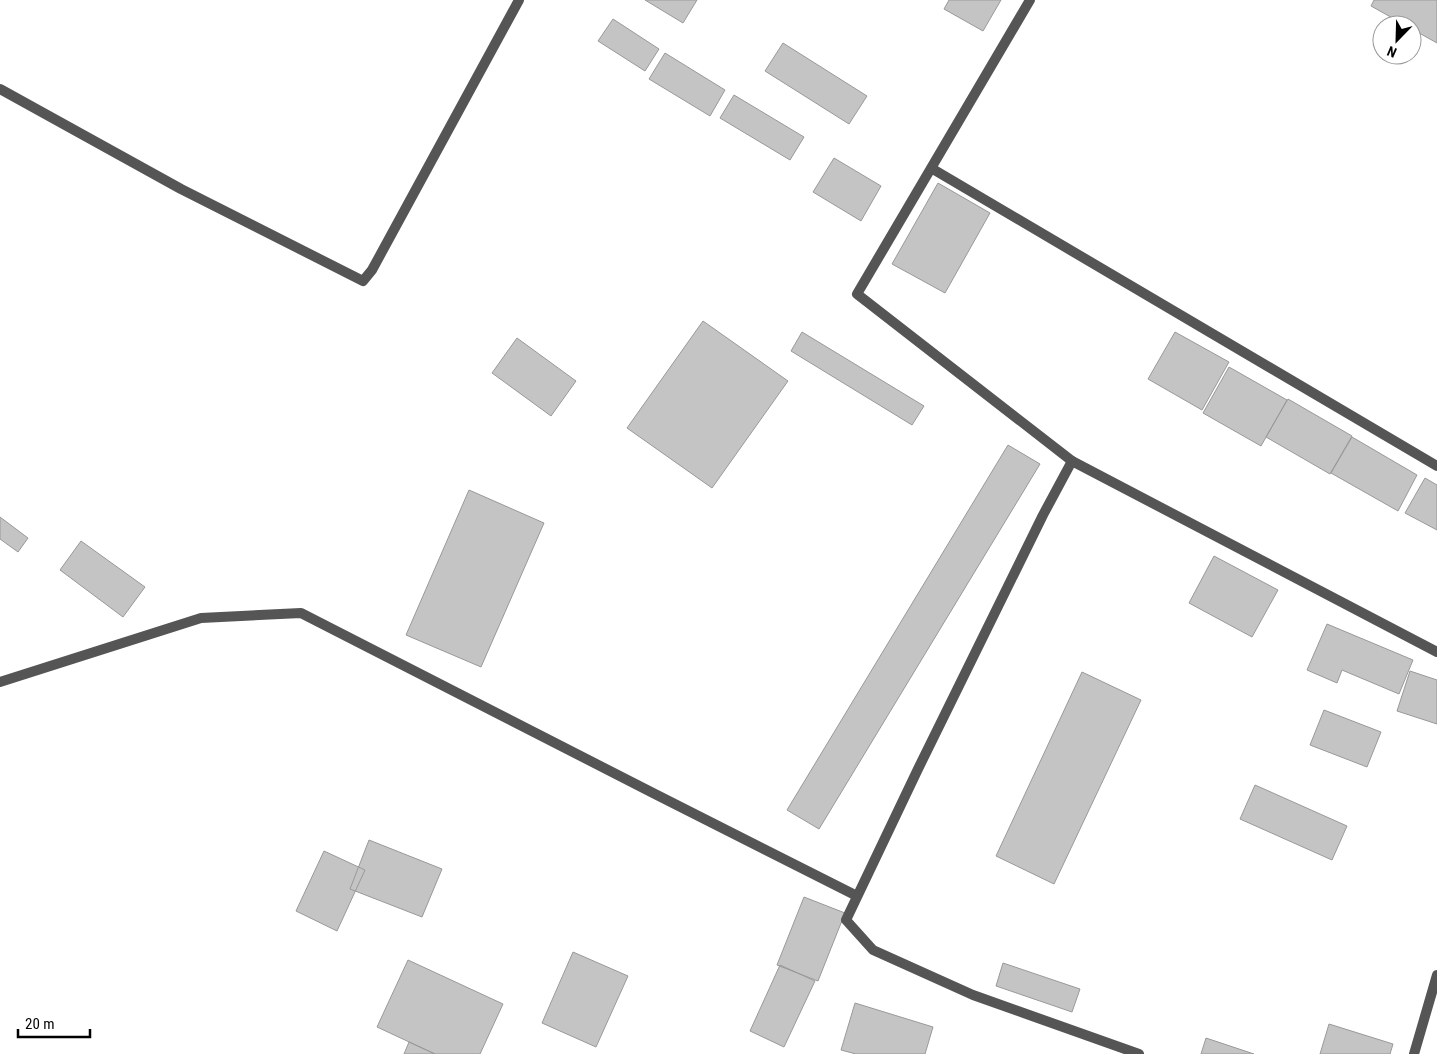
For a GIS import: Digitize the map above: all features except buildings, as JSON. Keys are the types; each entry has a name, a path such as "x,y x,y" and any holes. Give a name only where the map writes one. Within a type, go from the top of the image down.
{"street":[{"path":"0,88 181,189 363,281 372,270 519,0"},
{"path":"1030,0 857,294 1072,461 1437,652"},
{"path":"931,168 1437,466"},
{"path":"1072,461 1039,523 846,920 873,950 973,995 1139,1054"},
{"path":"0,682 201,618 301,613 858,896"},
{"path":"1414,1054 1437,975"}]}
